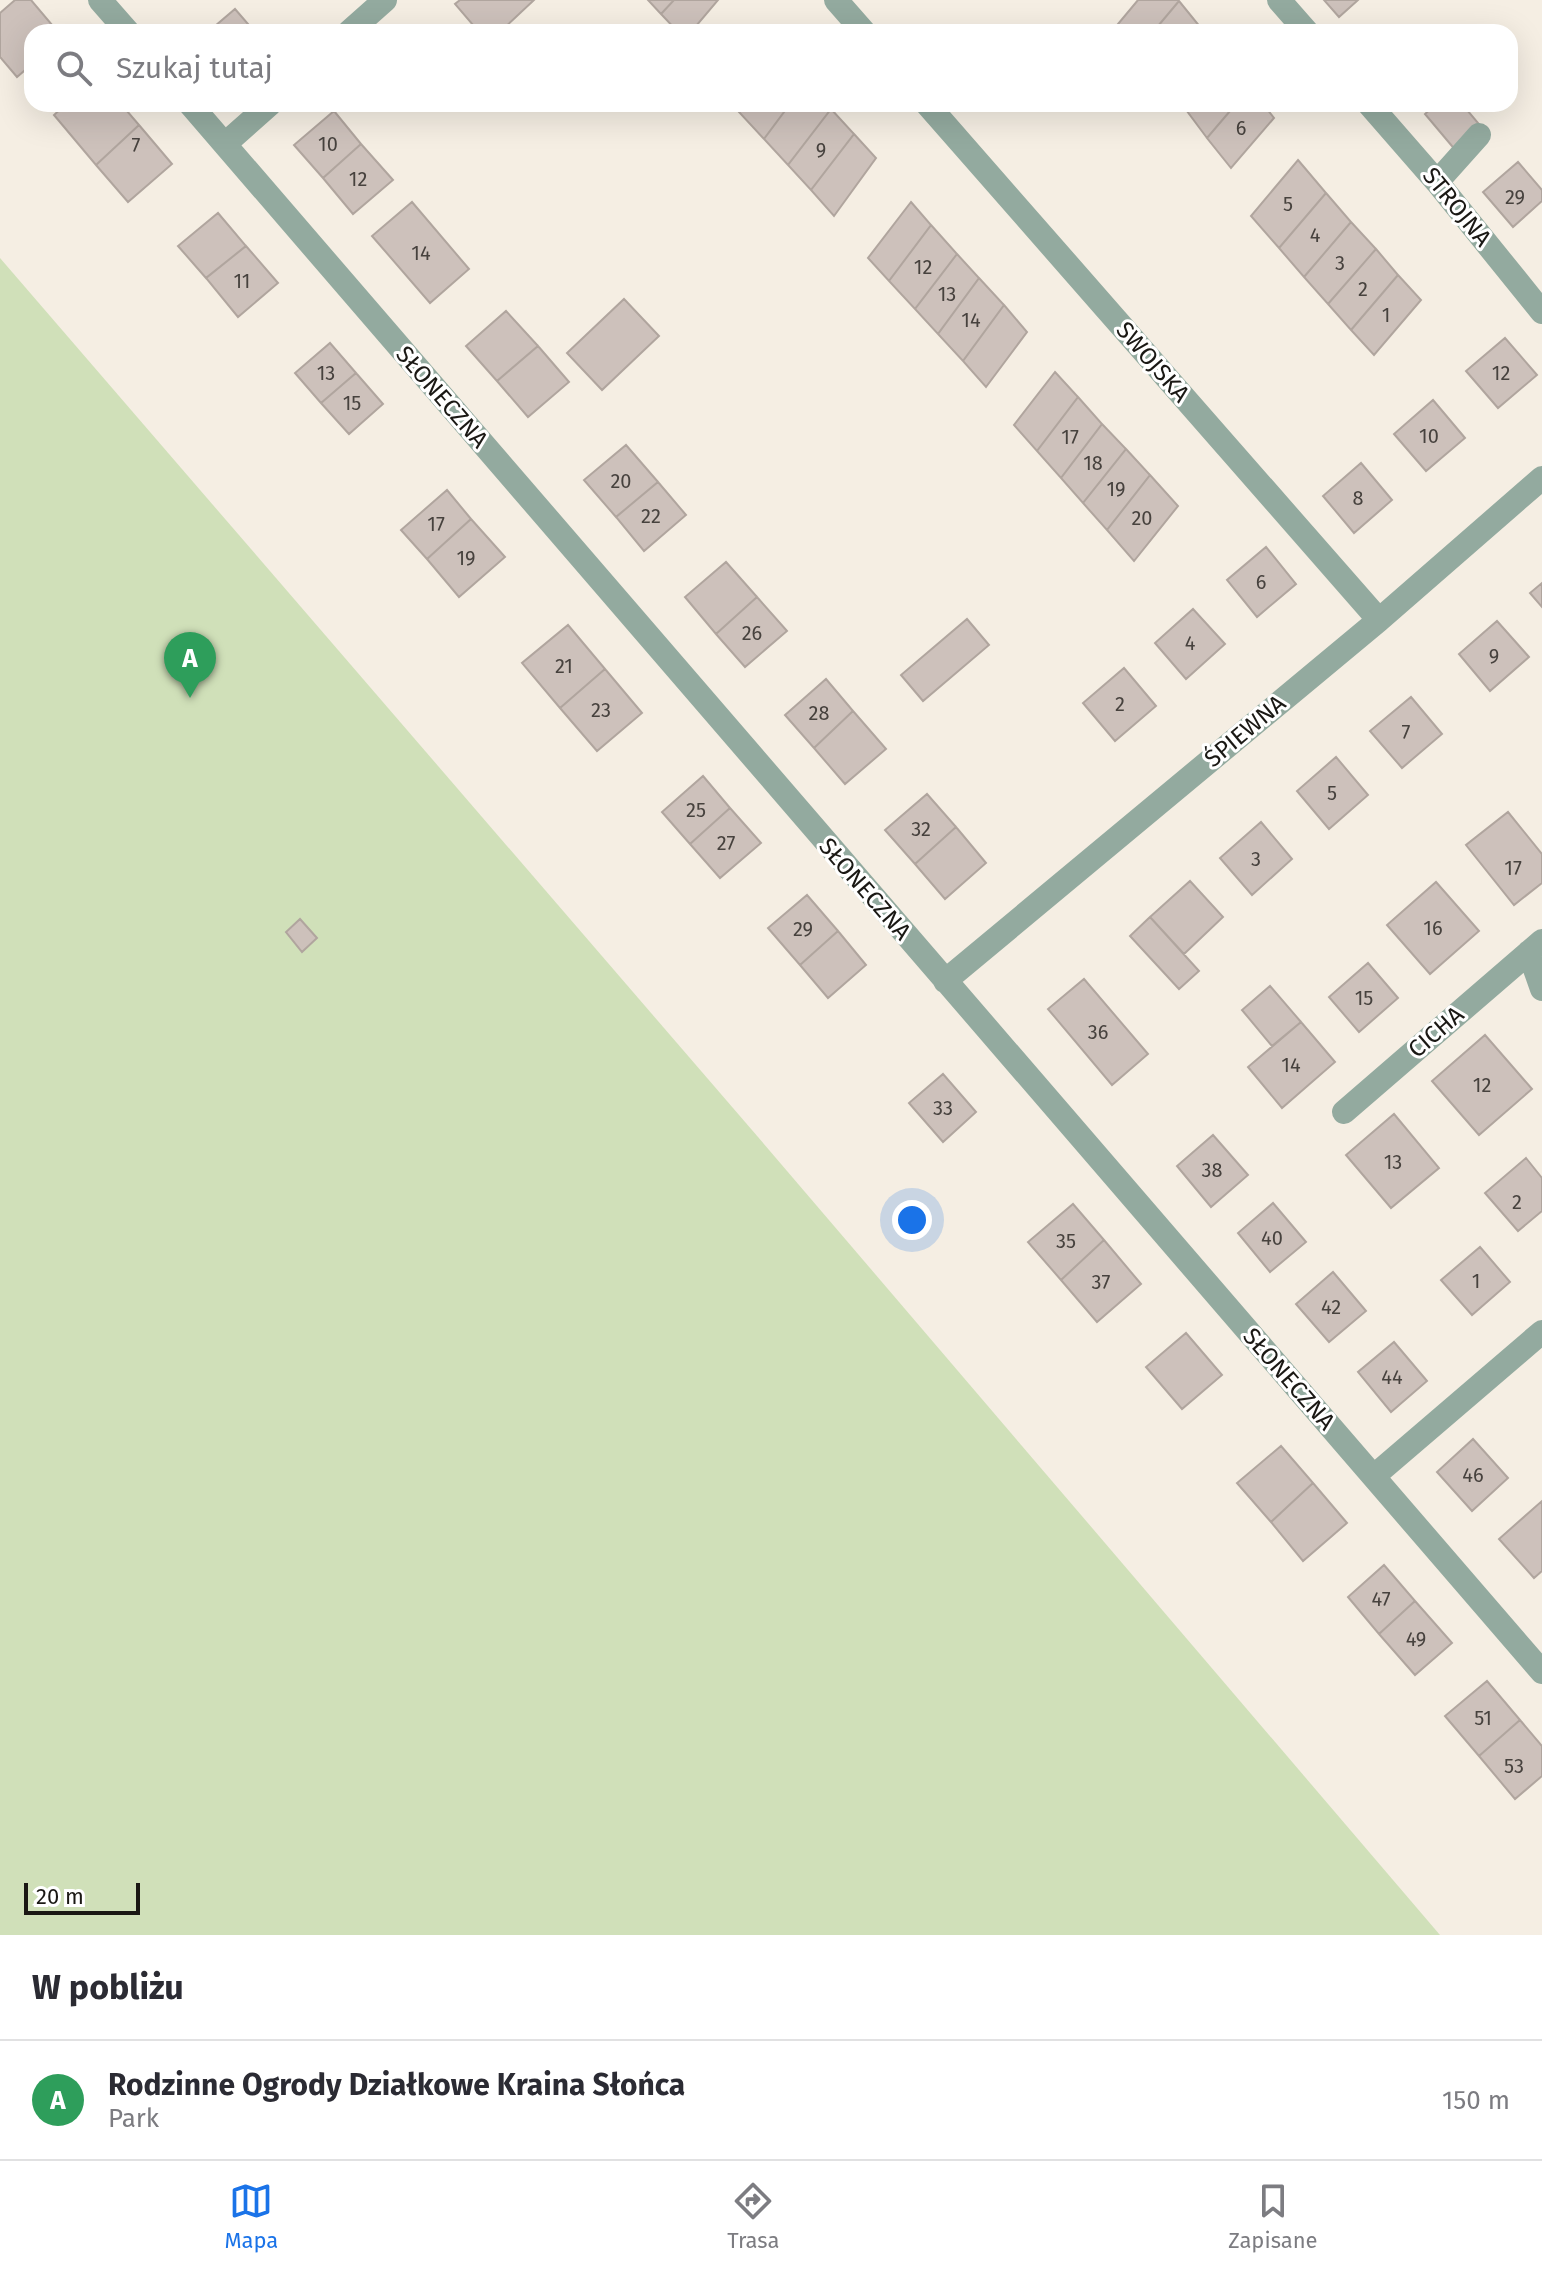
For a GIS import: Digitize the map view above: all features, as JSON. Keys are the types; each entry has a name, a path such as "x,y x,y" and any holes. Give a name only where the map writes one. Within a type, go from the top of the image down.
{"street":[{"path":"100,0 121,24"},
{"path":"358,24 385,0"},
{"path":"836,0 857,24"},
{"path":"1279,0 1300,24"},
{"name":"SŁONECZNA","path":"197,112 1542,1672"},
{"path":"225,144 261,112"},
{"name":"SWOJSKA","path":"934,112 1379,620"},
{"name":"STROJNA","path":"1376,112 1542,312"},
{"path":"1437,182 1479,135"},
{"name":"ŚPIEWNA","path":"945,981 1379,620 1542,478"},
{"name":"CICHA","path":"1536,946 1542,989"},
{"name":"CICHA","path":"1344,1112 1536,946"},
{"path":"1374,1476 1542,1332"}],"green space":[{"path":"0,258 758,1137 1440,1935 0,1935"}],"building":[{"path":"15,0 31,0 51,24 24,24 24,71 17,77 0,57 0,13"},
{"path":"460,0 534,0 508,24 472,24 455,4"},
{"path":"648,0 674,0 661,14"},
{"path":"674,0 718,0 698,24 670,24 661,14"},
{"path":"1138,0 1179,1 1160,24 1118,24"},
{"path":"1324,0 1358,0 1339,17"},
{"path":"1179,1 1198,24 1160,24"},
{"path":"235,9 248,24 217,24"},
{"path":"57,112 128,112 139,125 96,165 54,115"},
{"path":"333,112 361,144 323,178 294,145"},
{"path":"739,112 784,112 764,139"},
{"path":"784,112 829,112 788,165 764,139"},
{"path":"829,112 834,112 854,134 811,190 788,165"},
{"path":"1188,112 1229,112 1207,138"},
{"path":"1229,112 1269,112 1274,118 1231,168 1207,138"},
{"path":"1469,112 1484,130 1457,152 1425,114"},
{"path":"139,125 172,164 128,202 96,165"},
{"path":"854,134 876,158 834,216 811,190"},
{"path":"361,144 393,180 353,214 323,178"},
{"path":"1298,160 1326,193 1279,248 1251,216"},
{"path":"1518,162 1542,190 1542,201 1513,227 1483,192"},
{"path":"1326,193 1351,222 1304,277 1279,248"},
{"path":"412,202 469,269 430,303 372,236"},
{"path":"911,202 931,225 889,281 868,258"},
{"path":"218,213 246,246 206,278 178,246"},
{"path":"1351,222 1376,249 1328,304 1304,277"},
{"path":"931,225 957,254 915,309 889,281"},
{"path":"246,246 278,283 238,317 206,278"},
{"path":"1376,249 1398,275 1351,330 1328,304"},
{"path":"957,254 979,278 938,334 915,309"},
{"path":"1398,275 1421,300 1374,355 1351,330"},
{"path":"979,278 1004,305 963,361 938,334"},
{"path":"624,299 659,336 602,390 567,353"},
{"path":"1004,305 1027,332 986,387 963,361"},
{"path":"506,311 538,346 497,381 466,346"},
{"path":"1505,338 1537,375 1498,408 1466,371"},
{"path":"330,343 356,373 321,403 295,373"},
{"path":"538,346 569,382 528,417 497,381"},
{"path":"1055,372 1078,397 1037,451 1014,425"},
{"path":"356,373 383,404 349,434 321,403"},
{"path":"1078,397 1102,424 1061,478 1037,451"},
{"path":"1433,400 1465,438 1426,471 1394,434"},
{"path":"1102,424 1126,449 1083,503 1061,478"},
{"path":"626,445 658,482 616,517 584,480"},
{"path":"1126,449 1150,475 1107,530 1083,503"},
{"path":"1361,463 1392,500 1354,533 1323,496"},
{"path":"1150,475 1178,506 1134,561 1107,530"},
{"path":"658,482 686,515 644,551 616,517"},
{"path":"447,490 471,519 427,559 401,530"},
{"path":"471,519 505,557 459,597 427,559"},
{"path":"1266,547 1296,584 1257,617 1227,580"},
{"path":"726,562 757,597 716,634 685,597"},
{"path":"1542,583 1542,607 1530,593"},
{"path":"757,597 787,631 745,667 716,634"},
{"path":"1193,609 1225,644 1186,679 1155,643"},
{"path":"967,619 989,645 923,701 901,675"},
{"path":"1497,621 1529,657 1490,691 1459,654"},
{"path":"568,625 605,669 560,708 522,663"},
{"path":"1124,668 1156,706 1115,741 1083,703"},
{"path":"605,669 642,713 597,751 560,708"},
{"path":"826,679 853,711 814,748 785,715"},
{"path":"1411,697 1442,734 1402,768 1370,731"},
{"path":"853,711 886,749 845,784 814,748"},
{"path":"1336,757 1368,795 1329,829 1297,791"},
{"path":"703,776 730,808 690,844 662,812"},
{"path":"927,794 956,827 915,864 885,830"},
{"path":"730,808 761,843 720,878 690,844"},
{"path":"1508,812 1542,854 1542,883 1514,905 1466,845"},
{"path":"1261,822 1292,859 1252,895 1220,858"},
{"path":"956,827 986,863 945,899 915,864"},
{"path":"1190,881 1223,917 1184,954 1150,917"},
{"path":"1436,882 1479,931 1430,974 1387,925"},
{"path":"807,895 838,931 800,965 768,928"},
{"path":"1150,917 1199,971 1179,989 1130,936"},
{"path":"300,919 317,938 302,952 286,932"},
{"path":"838,931 866,965 828,998 800,965"},
{"path":"1368,963 1398,998 1359,1032 1329,997"},
{"path":"1084,979 1148,1054 1112,1085 1048,1009"},
{"path":"1270,986 1301,1022 1272,1046 1242,1010"},
{"path":"1301,1022 1335,1062 1282,1108 1248,1067"},
{"path":"1485,1035 1532,1089 1479,1135 1432,1081"},
{"path":"943,1074 976,1112 943,1142 909,1103"},
{"path":"1394,1114 1439,1168 1391,1208 1346,1155"},
{"path":"1213,1135 1248,1175 1211,1207 1177,1166"},
{"path":"1526,1158 1542,1178 1542,1211 1518,1231 1485,1193"},
{"path":"1273,1203 1306,1242 1270,1272 1238,1233"},
{"path":"1073,1204 1104,1240 1061,1280 1028,1242"},
{"path":"1104,1240 1141,1284 1097,1322 1061,1280"},
{"path":"1480,1247 1510,1282 1472,1315 1441,1280"},
{"path":"1333,1272 1366,1311 1329,1342 1296,1304"},
{"path":"1186,1333 1222,1375 1182,1409 1146,1367"},
{"path":"1394,1342 1427,1381 1391,1412 1358,1372"},
{"path":"1473,1439 1508,1478 1472,1511 1437,1472"},
{"path":"1281,1446 1313,1483 1271,1522 1237,1483"},
{"path":"1313,1483 1347,1523 1303,1561 1271,1522"},
{"path":"1542,1501 1542,1571 1534,1578 1499,1539"},
{"path":"1384,1565 1415,1601 1379,1634 1348,1597"},
{"path":"1415,1601 1452,1643 1415,1675 1379,1634"},
{"path":"1487,1681 1520,1720 1479,1756 1445,1716"},
{"path":"1520,1720 1542,1746 1542,1776 1515,1799 1479,1756"}],"place":[{"name":"Rodzinne Ogrody Działkowe Kraina Słońca","path":"190,698"}]}
